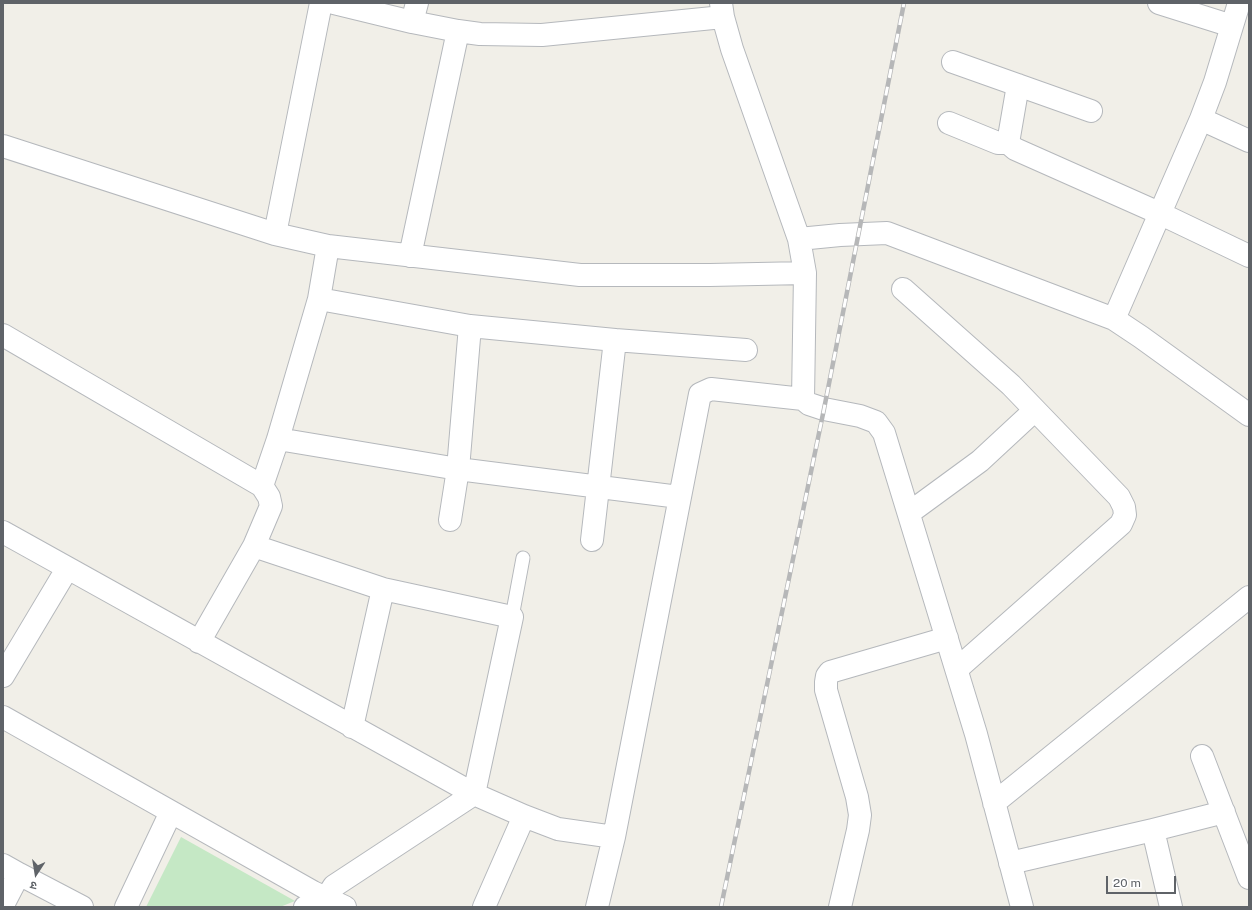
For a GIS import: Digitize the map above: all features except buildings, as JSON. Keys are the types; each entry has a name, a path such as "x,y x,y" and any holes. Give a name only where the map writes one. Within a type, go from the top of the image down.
{"street":[{"path":"276,234 321,3"},
{"path":"334,3 414,12 458,31 480,34 542,35 722,10 732,49 799,239 805,273 803,399"},
{"path":"1114,319 1201,119 1239,16 1159,3"},
{"path":"410,256 458,31"},
{"path":"954,62 1091,111"},
{"path":"1008,143 1018,85"},
{"path":"1201,119 1249,141"},
{"path":"950,122 998,143 1008,143 1014,149 1159,213 1249,256"},
{"path":"3,146 276,234 328,246 580,274 710,276 805,273"},
{"path":"799,239 840,235 887,233 1114,319 1249,416"},
{"path":"262,486 278,439 319,299 328,246"},
{"path":"903,289 991,365 1119,497 1124,507 1125,515 1121,524 957,669"},
{"path":"319,299 470,326 615,340 746,350"},
{"path":"450,520 458,469 470,326"},
{"path":"3,335 262,486 270,497 271,506 254,546 199,642"},
{"path":"592,540 615,340"},
{"path":"597,907 614,837 700,394 711,390 803,399 809,404 824,409 860,416 876,422 884,433 976,734 1022,907"},
{"path":"909,513 980,461 1035,410"},
{"path":"278,439 458,469 680,497"},
{"path":"3,532 67,569 474,794 558,829 614,837"},
{"path":"254,546 383,589 512,617 474,794 334,886 335,902"},
{"path":"3,676 67,569"},
{"path":"352,727 383,589"},
{"path":"994,803 1249,597"},
{"path":"840,907 858,830 860,815 857,797 826,690 827,676 830,672 947,638"},
{"path":"3,717 171,812 335,902"},
{"path":"1202,756 1247,866"},
{"path":"126,907 171,812"},
{"path":"1010,863 1224,812"},
{"path":"484,907 524,816"},
{"path":"1153,830 1171,907"},
{"path":"3,905 11,869 82,907"},
{"path":"305,907 335,902"}],"lane":[{"path":"512,617 523,558"}],"green space":[{"path":"181,837 295,901 280,907 146,907"}],"railway":[{"path":"721,907 824,409 904,3"}]}
